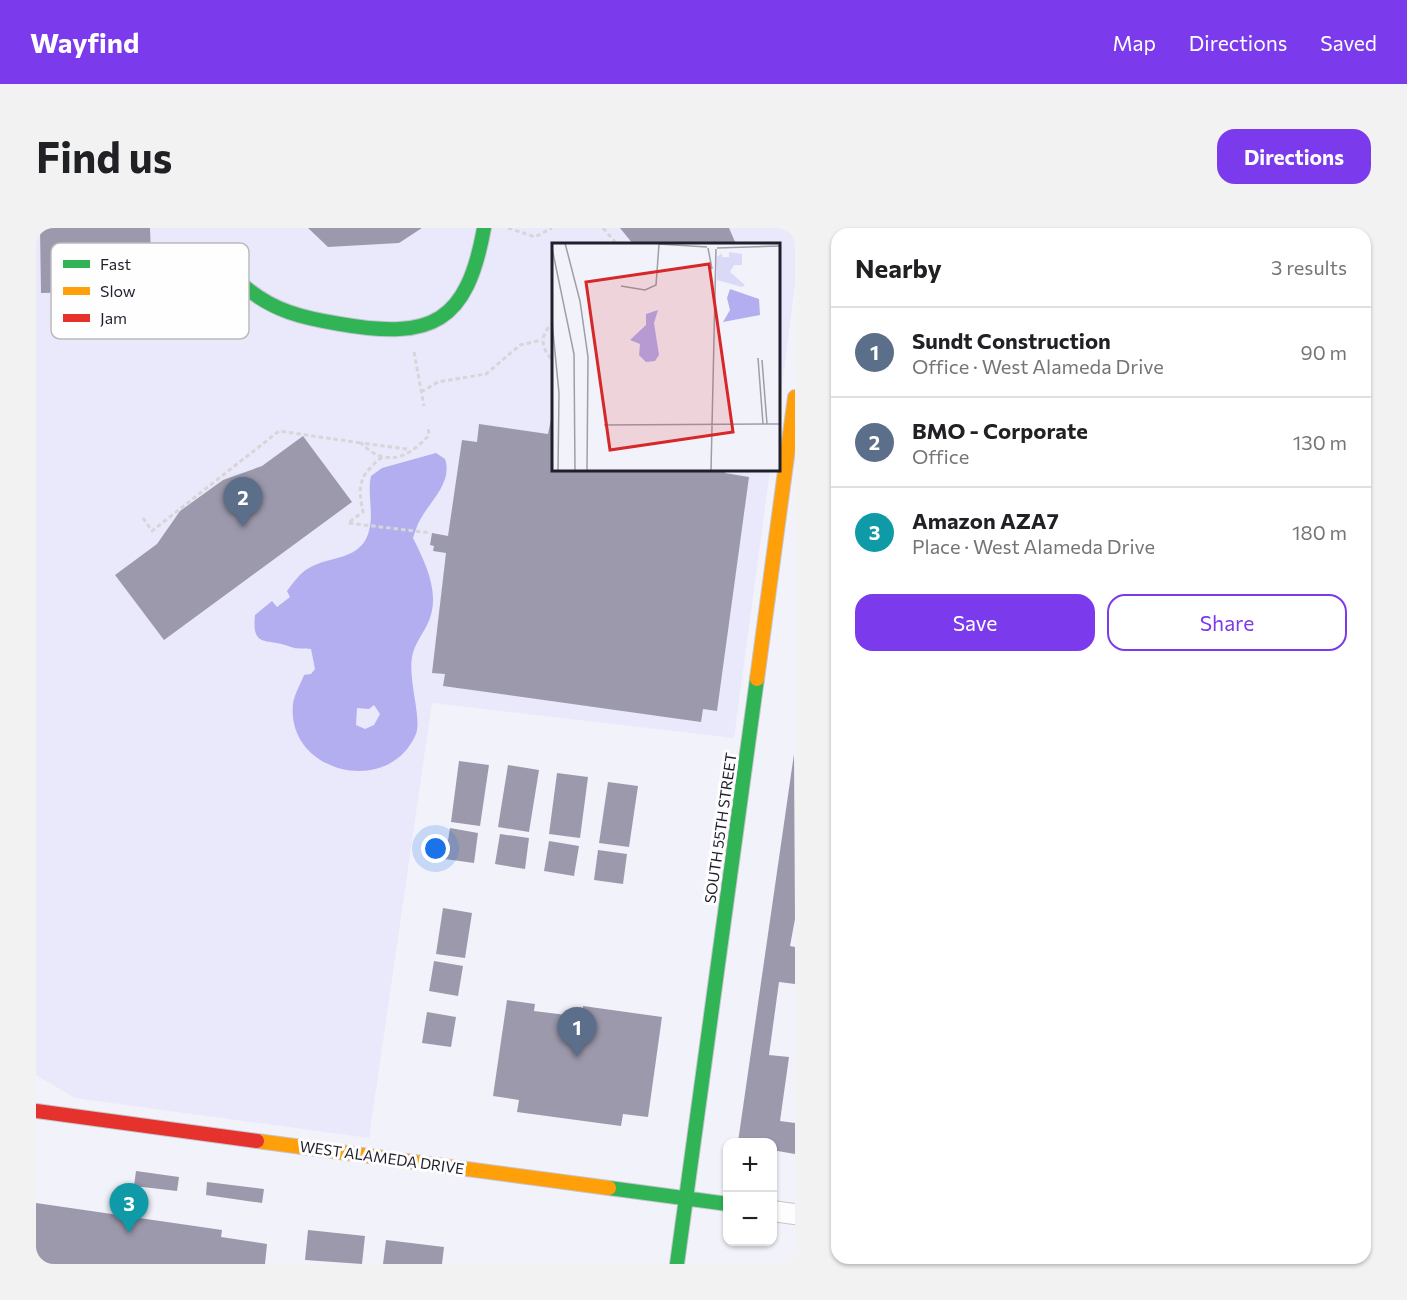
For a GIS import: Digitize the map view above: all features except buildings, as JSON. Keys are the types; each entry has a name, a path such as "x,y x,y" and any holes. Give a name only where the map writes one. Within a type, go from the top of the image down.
{"street":[{"path":"249,291 261,302 288,315 383,330 410,329 443,316 461,299 476,271 484,228"},
{"name":"SOUTH 55TH STREET","path":"677,1264 795,397"},
{"name":"WEST ALAMEDA DRIVE","path":"36,1111 723,1203"},
{"path":"777,1212 795,1214"}],"path":[{"path":"508,228 535,237 552,228"},
{"path":"603,228 616,243"},
{"path":"552,324 547,328 542,340 547,354 552,359"},
{"path":"422,392 438,382 486,374 520,345 542,340"},
{"path":"414,350 424,406"},
{"path":"362,443 376,456 407,453 418,447 429,435 428,426"},
{"path":"143,518 152,531 279,431 407,449"},
{"path":"382,457 368,469 361,481 360,496 363,512 348,523 431,533"}],"shaded area":[{"path":"36,228 795,228 795,284 780,401 780,243 552,243 552,471 770,471 734,738 432,703 369,1138 75,1098 36,1075"},
{"path":"436,453 445,459 447,467 443,483 420,520 413,538 423,558 433,592 431,614 412,657 417,727 416,734 403,754 384,766 363,771 342,769 322,761 305,747 295,728 293,704 295,697 304,675 311,674 315,669 311,649 296,648 257,637 255,615 272,601 277,607 290,597 287,591 306,570 359,548 369,531 371,476 382,468","holes":["374,705 380,714 374,725 365,729 356,725 357,708 369,709"]}],"traffic: fast":[{"path":"249,290 277,307 313,319 372,328 399,329 422,326 440,318 455,304 467,285 477,260 484,228"},
{"path":"677,1264 757,679"},
{"path":"609,1188 723,1203"}],"traffic: slow":[{"path":"757,679 795,397"},
{"path":"257,1141 609,1188"}],"traffic: jam":[{"path":"36,1111 257,1141"}],"place":[{"name":"BMO - Corporate","path":"243,527"},
{"name":"Sundt Construction","path":"577,1057"},
{"name":"Amazon AZA7","path":"129,1233"}]}
